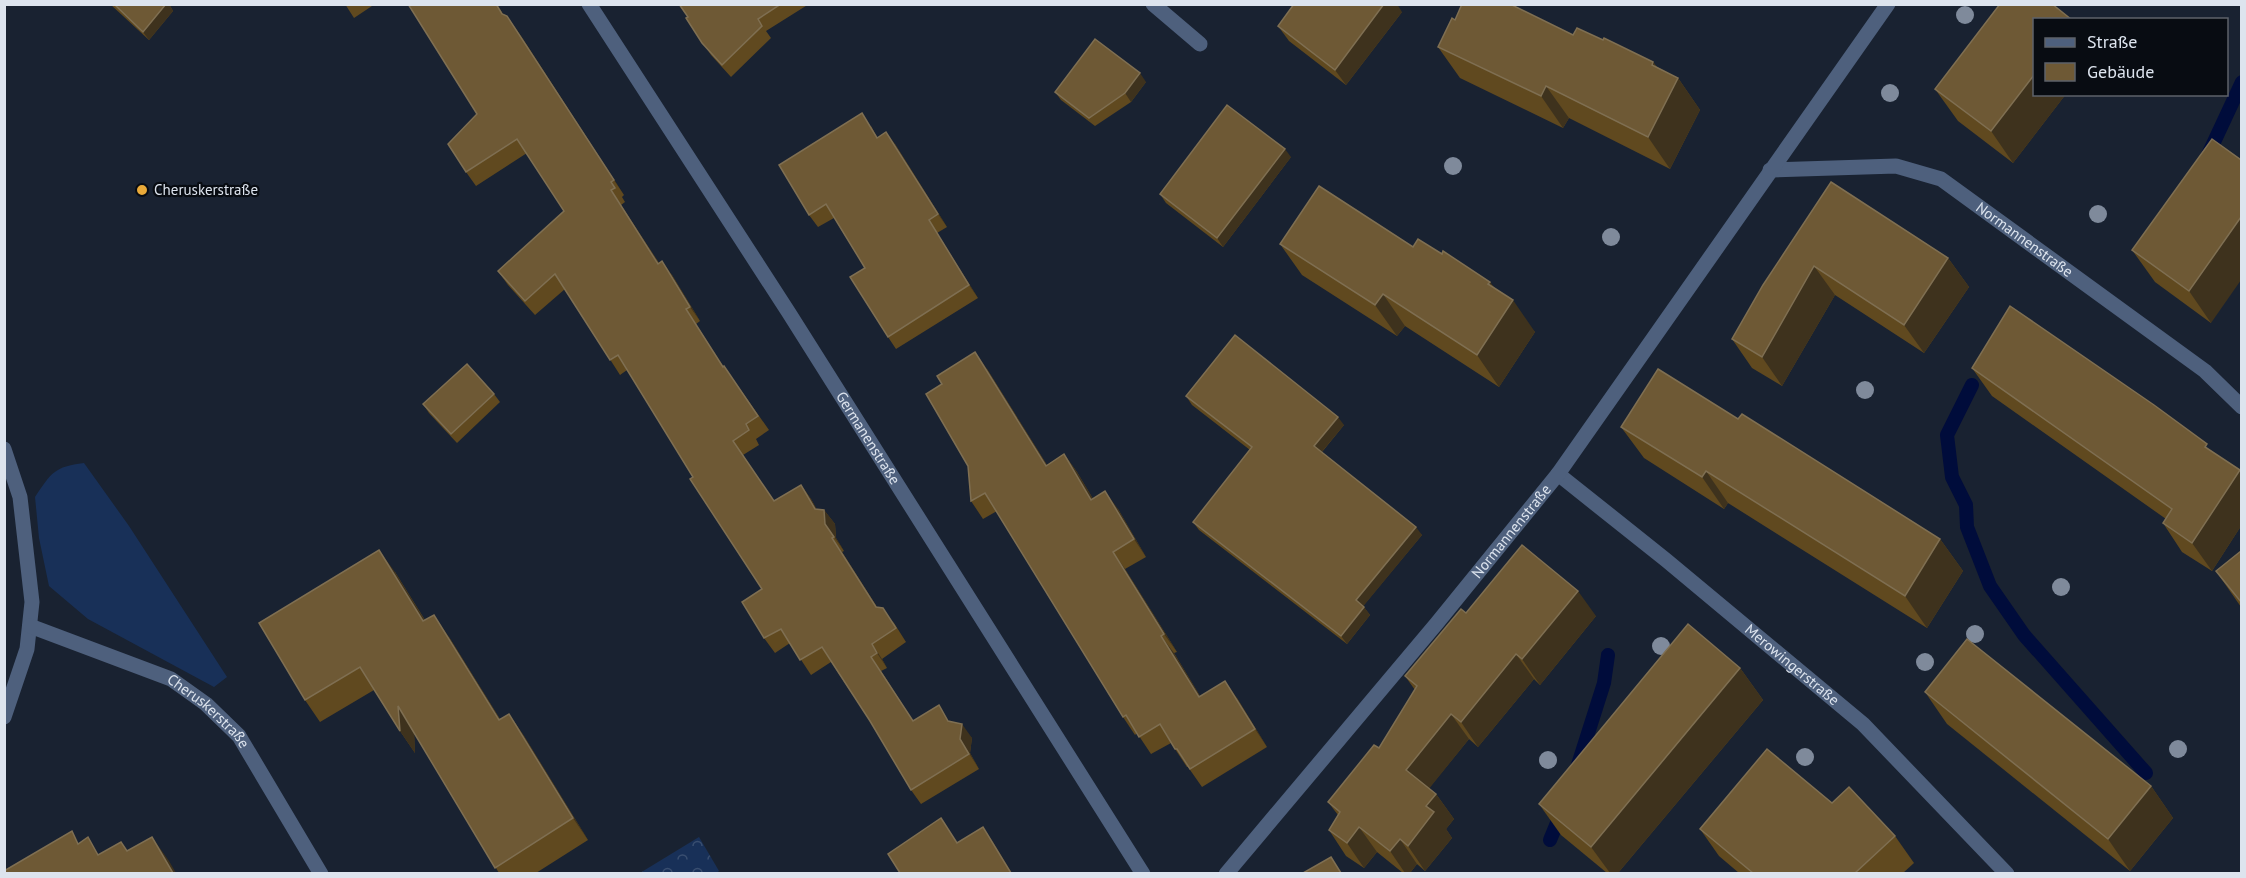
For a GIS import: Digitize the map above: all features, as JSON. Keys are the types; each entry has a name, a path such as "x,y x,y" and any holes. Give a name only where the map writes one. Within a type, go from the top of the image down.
{"street":[{"name":"Germanenstraße","path":"589,4 789,313 1143,873"},
{"path":"1153,4 1200,44"},
{"name":"Normannenstraße","path":"1226,873 1437,623 1558,474 1887,4"},
{"name":"Normannenstraße","path":"1770,170 1896,166 1941,179 2205,371 2241,407"},
{"path":"4,449 20,497 32,602 27,649 4,717"},
{"name":"Merowingerstraße","path":"1558,474 1666,560 1863,724 2007,873"},
{"name":"Cheruskerstraße","path":"30,626 171,679 206,704 239,736 321,873"}],"green space":[{"path":"84,463 129,526 227,677 214,687 88,619 49,586 39,538 35,497 55,472 66,466"},
{"path":"699,837 719,871 715,874 640,873"}],"building":[{"path":"114,4 166,4 143,32"},
{"path":"408,4 496,4 502,14 507,16 614,180 611,182 615,188 611,190 658,264 662,261 690,307 686,309 758,416 746,424 749,430 733,441 774,501 801,485 815,509 824,510 825,524 834,537 832,538 876,607 883,608 896,628 872,644 877,653 871,657 913,721 939,705 948,721 962,724 960,739 969,754 911,790 822,647 800,660 781,629 764,638 742,602 762,589 690,479 693,477 618,355 610,360 555,274 525,301 498,271 564,211 517,139 466,172 448,144 477,114"},
{"path":"679,4 781,4 758,19 762,26 722,65 702,43"},
{"path":"1294,4 1384,4 1335,70 1278,26"},
{"path":"1462,4 1510,4 1573,35 1577,28 1603,40 1604,38 1653,62 1652,65 1678,78 1648,137 1546,86 1541,96 1438,47 1452,18 1455,20"},
{"path":"2000,4 2052,4 2070,18 2033,18 2033,76 1991,131 1935,89"},
{"path":"1095,39 1140,73 1125,93 1089,118 1055,92"},
{"path":"1227,105 1285,149 1217,238 1160,194"},
{"path":"862,113 877,138 886,132 938,214 929,220 969,285 888,337 850,277 865,268 826,204 809,215 779,165"},
{"path":"2212,139 2241,160 2241,217 2189,291 2132,250"},
{"path":"1831,182 1948,258 1904,325 1814,266 1762,357 1732,339 1763,285"},
{"path":"1319,186 1413,247 1418,239 1442,254 1443,251 1513,300 1477,355 1383,294 1375,305 1280,244"},
{"path":"2010,306 2154,405 2207,444 2205,447 2240,470 2192,543 2163,523 2172,509 1972,368"},
{"path":"1235,335 1338,417 1314,446 1416,527 1356,600 1364,607 1341,636 1193,522 1252,447 1186,396"},
{"path":"975,352 1046,466 1064,454 1091,500 1105,491 1134,539 1113,552 1164,634 1161,636 1199,697 1225,681 1255,729 1190,769 1160,724 1139,737 1126,715 1123,717 985,493 971,501 968,466 926,394 942,384 937,376"},
{"path":"467,364 494,394 451,434 423,404"},
{"path":"1658,369 1738,419 1742,414 1940,539 1905,596 1706,471 1702,477 1621,427"},
{"path":"1522,545 1578,591 1522,659 1516,654 1461,722 1451,714 1406,770 1436,794 1426,806 1434,812 1408,846 1400,839 1390,851 1359,827 1347,843 1329,830 1340,812 1328,802 1374,745 1379,748 1417,686 1405,676 1461,609 1466,613"},
{"path":"379,550 423,621 434,615 499,720 509,714 573,818 495,868 398,706 400,731 360,667 305,700 259,623"},
{"path":"2241,551 2241,602 2216,571"},
{"path":"1688,624 1740,668 1591,847 1539,804"},
{"path":"1967,639 2151,786 2108,839 1925,692"},
{"path":"1767,749 1832,803 1849,787 1895,836 1855,873 1753,873 1700,829"},
{"path":"941,818 957,843 983,827 1011,873 900,873 888,854"},
{"path":"72,831 78,844 88,837 98,855 121,842 127,851 152,837 173,873 4,873"},
{"path":"1331,857 1341,873 1303,873"}],"waterway":[{"path":"2207,157 2242,82"},
{"path":"1972,385 1947,435 1952,477 1966,505 1967,527 1990,586 2024,635 2146,773"},
{"path":"1576,771 1604,683 1608,655"},
{"path":"1550,840 1562,811"}],"place":[{"name":"Cheruskerstraße","path":"142,190"}]}
